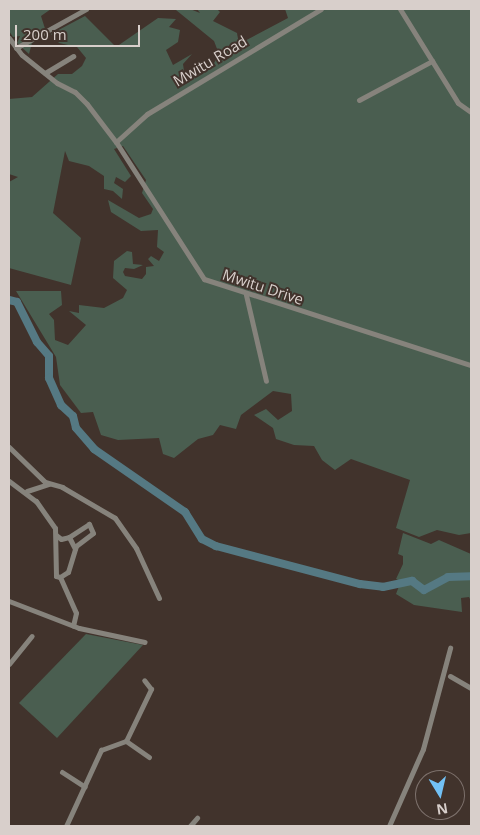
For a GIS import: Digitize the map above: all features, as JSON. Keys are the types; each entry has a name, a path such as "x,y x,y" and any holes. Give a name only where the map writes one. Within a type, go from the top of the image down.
{"street":[{"path":"13,46 86,9"},
{"name":"Mwitu Road","path":"116,142 147,114 321,9"},
{"path":"400,9 458,103 471,112"},
{"name":"Mwitu Drive","path":"9,38 13,46 45,73 80,97 116,142 196,270 210,282 471,365"},
{"path":"45,73 73,56"},
{"path":"359,100 432,61"},
{"path":"246,295 266,381"},
{"path":"9,447 49,484 66,489 115,518 136,548 159,598"},
{"path":"9,480 27,491 46,514 56,535 54,569 60,577 76,613 73,626"},
{"path":"27,491 49,484"},
{"path":"56,535 61,538 69,537 89,524 94,530 75,549 68,572 60,577"},
{"path":"78,530 83,539"},
{"path":"69,537 75,549"},
{"path":"9,601 73,626 145,642"},
{"path":"9,664 32,636"},
{"path":"389,826 422,754 450,648"},
{"path":"450,676 471,688"},
{"path":"66,826 101,750 126,741 151,689 144,680"},
{"path":"126,741 149,757"},
{"path":"62,772 85,787"},
{"path":"190,826 197,818"}],"green space":[{"path":"9,9 51,9 41,16 47,35 32,43 29,54 17,43 20,36 13,37 9,31"},
{"path":"190,9 200,13 197,9 217,9 220,12 213,21 237,33 239,44 288,18 285,9 471,9 471,533 459,535 437,530 419,537 396,528 410,480 351,459 335,470 322,460 314,446 294,445 276,439 273,428 254,415 266,409 278,420 292,411 291,394 273,391 241,415 236,429 220,425 213,435 198,439 174,458 163,454 159,438 118,440 101,435 93,412 81,413 60,385 56,357 16,291 61,291 62,305 49,314 54,320 55,340 68,345 86,325 69,311 79,313 79,305 104,308 123,298 127,290 113,278 114,261 127,251 132,252 133,264 143,265 134,269 125,268 123,272 125,276 142,279 146,274 146,267 154,266 148,259 151,256 159,261 164,252 157,247 158,230 141,231 111,212 108,200 139,218 151,214 153,209 142,193 146,180 123,146 114,149 131,176 125,182 116,177 114,183 123,189 122,199 113,191 104,189 104,176 89,166 69,161 65,151 53,213 81,238 71,285 9,268 9,182 18,177 9,174 9,99 32,97 58,74 72,74 82,66 86,58 77,47 59,43 51,34 85,16 116,47 158,18 176,19 169,27 180,30 178,42 166,50 173,65 192,54 183,64 185,78 213,65 219,54 214,41 176,10"},
{"path":"403,533 431,544 439,540 471,554 471,601 469,597 461,598 462,612 414,605 396,594 401,581 396,579 403,564 403,556 398,554"},
{"path":"86,634 143,645 57,738 19,703"}],"waterway":[{"path":"9,300 17,302 37,342 49,356 49,378 61,405 73,416 76,428 94,449 185,512 202,539 216,546 360,584 383,587 412,581 424,590 448,577 471,576"}]}
